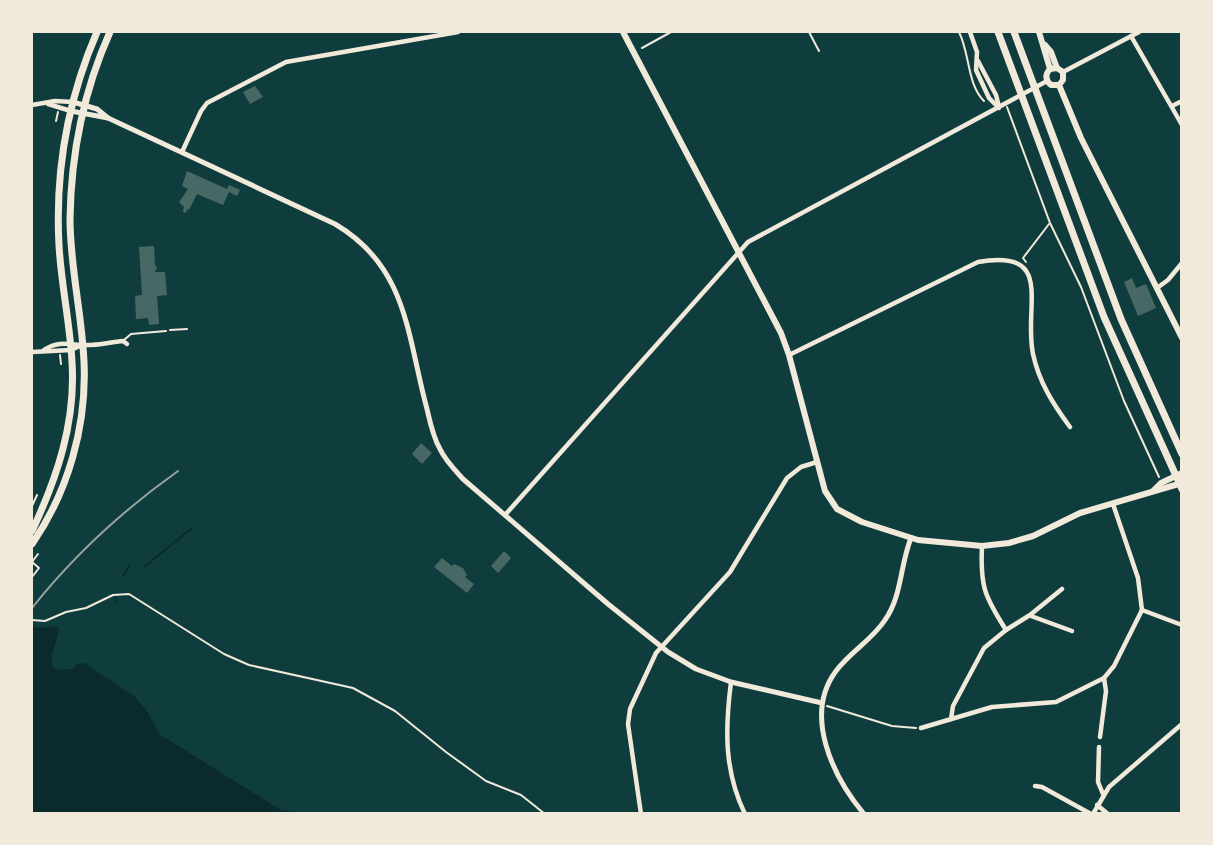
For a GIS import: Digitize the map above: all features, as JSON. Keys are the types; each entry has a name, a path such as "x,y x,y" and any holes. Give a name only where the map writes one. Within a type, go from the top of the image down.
{"main road":[{"path":"32,531 54,479 67,435 72,395 71,346 60,264 58,213 61,165 72,107 97,32"},
{"path":"32,544 54,506 75,449 84,397 83,345 72,267 70,219 74,160 84,110 110,32"},
{"path":"623,32 781,333 827,498 844,514 911,538 982,545 1009,543 1033,536 1080,513 1153,491 1181,486 1104,317 998,32"},
{"path":"1014,32 1121,319 1181,453"},
{"path":"1039,32 1051,52 1056,70 1064,78 1059,85 1054,86 1047,81 1046,75 1056,70"},
{"path":"1059,85 1081,138 1181,338"},
{"path":"1153,491 1161,483 1178,475"}],"street":[{"path":"181,152 207,103 279,65 307,57 458,32"},
{"path":"970,32 978,61 996,95 999,108"},
{"path":"1056,70 1139,32"},
{"path":"1131,36 1181,125"},
{"path":"505,515 748,242 1047,81"},
{"path":"47,104 61,100 72,107"},
{"path":"1171,106 1181,101"},
{"path":"32,105 72,107 108,118 335,224 355,238 376,258 396,289 408,324 424,397 441,452 463,479 661,646 703,673 824,704"},
{"path":"789,355 978,262 1013,260 1024,267 1030,278 1031,337 1038,371 1047,394 1070,427"},
{"path":"1157,288 1168,280 1181,263"},
{"path":"32,352 51,352 71,346 125,343"},
{"path":"641,814 628,716 661,646 730,572 787,478 801,467 817,462"},
{"path":"921,728 992,707 1056,702 1104,678 1114,666 1142,610 1138,578 1113,504"},
{"path":"864,814 849,793 831,758 821,726 824,704 829,682 836,671 880,628 892,609 911,538"},
{"path":"982,545 982,583 985,596 1006,630"},
{"path":"951,719 953,706 980,654 1006,630 1062,589"},
{"path":"1142,610 1181,625"},
{"path":"1030,615 1072,631"},
{"path":"1100,737 1106,691 1104,678"},
{"path":"731,682 727,760 735,791 745,814"},
{"path":"1035,786 1042,787 1092,814 1103,794 1181,724"},
{"path":"1099,747 1098,782 1103,794"},
{"path":"1097,805 1108,814"}],"lane":[{"path":"125,343 131,334 166,331"}],"path":[{"path":"642,47 671,32"},
{"path":"809,32 819,51"},
{"path":"958,32 965,46 970,76 983,101"},
{"path":"1007,108 1050,223 1081,287 1124,401 1158,477"},
{"path":"1026,262 1023,258 1050,223"},
{"path":"166,331 187,329"},
{"path":"32,506 37,495"},
{"path":"32,577 39,568 32,562 38,554"},
{"path":"32,620 45,621 66,612 86,608 113,595 130,594 224,654 249,665 352,688 367,694 412,722 446,752 486,781 521,795 545,814"},
{"path":"824,704 892,726 921,728"}],"water":[{"path":"32,626 57,626 59,629 52,655 52,666 56,670 72,669 77,664 84,663 134,696 147,711 159,734 281,810 301,813 32,813"}],"building":[{"path":"255,86 263,97 250,104 243,92"},
{"path":"187,171 227,189 229,185 240,190 237,196 229,192 223,205 197,194 189,210 183,212 184,207 179,202 188,189 182,186"},
{"path":"154,246 157,267 155,272 165,272 167,295 157,296 159,324 149,325 148,318 136,319 135,296 142,295 139,247"},
{"path":"1132,278 1136,288 1146,284 1156,308 1138,316 1124,282"},
{"path":"421,443 432,453 422,464 412,454"},
{"path":"504,551 511,558 498,573 491,566"},
{"path":"442,558 452,566 454,564 463,568 467,575 465,577 474,584 467,593 434,567"}],"waterway":[{"path":"144,567 192,528"},
{"path":"123,576 129,566"}],"railway":[{"path":"32,608 100,535 178,471"}]}
